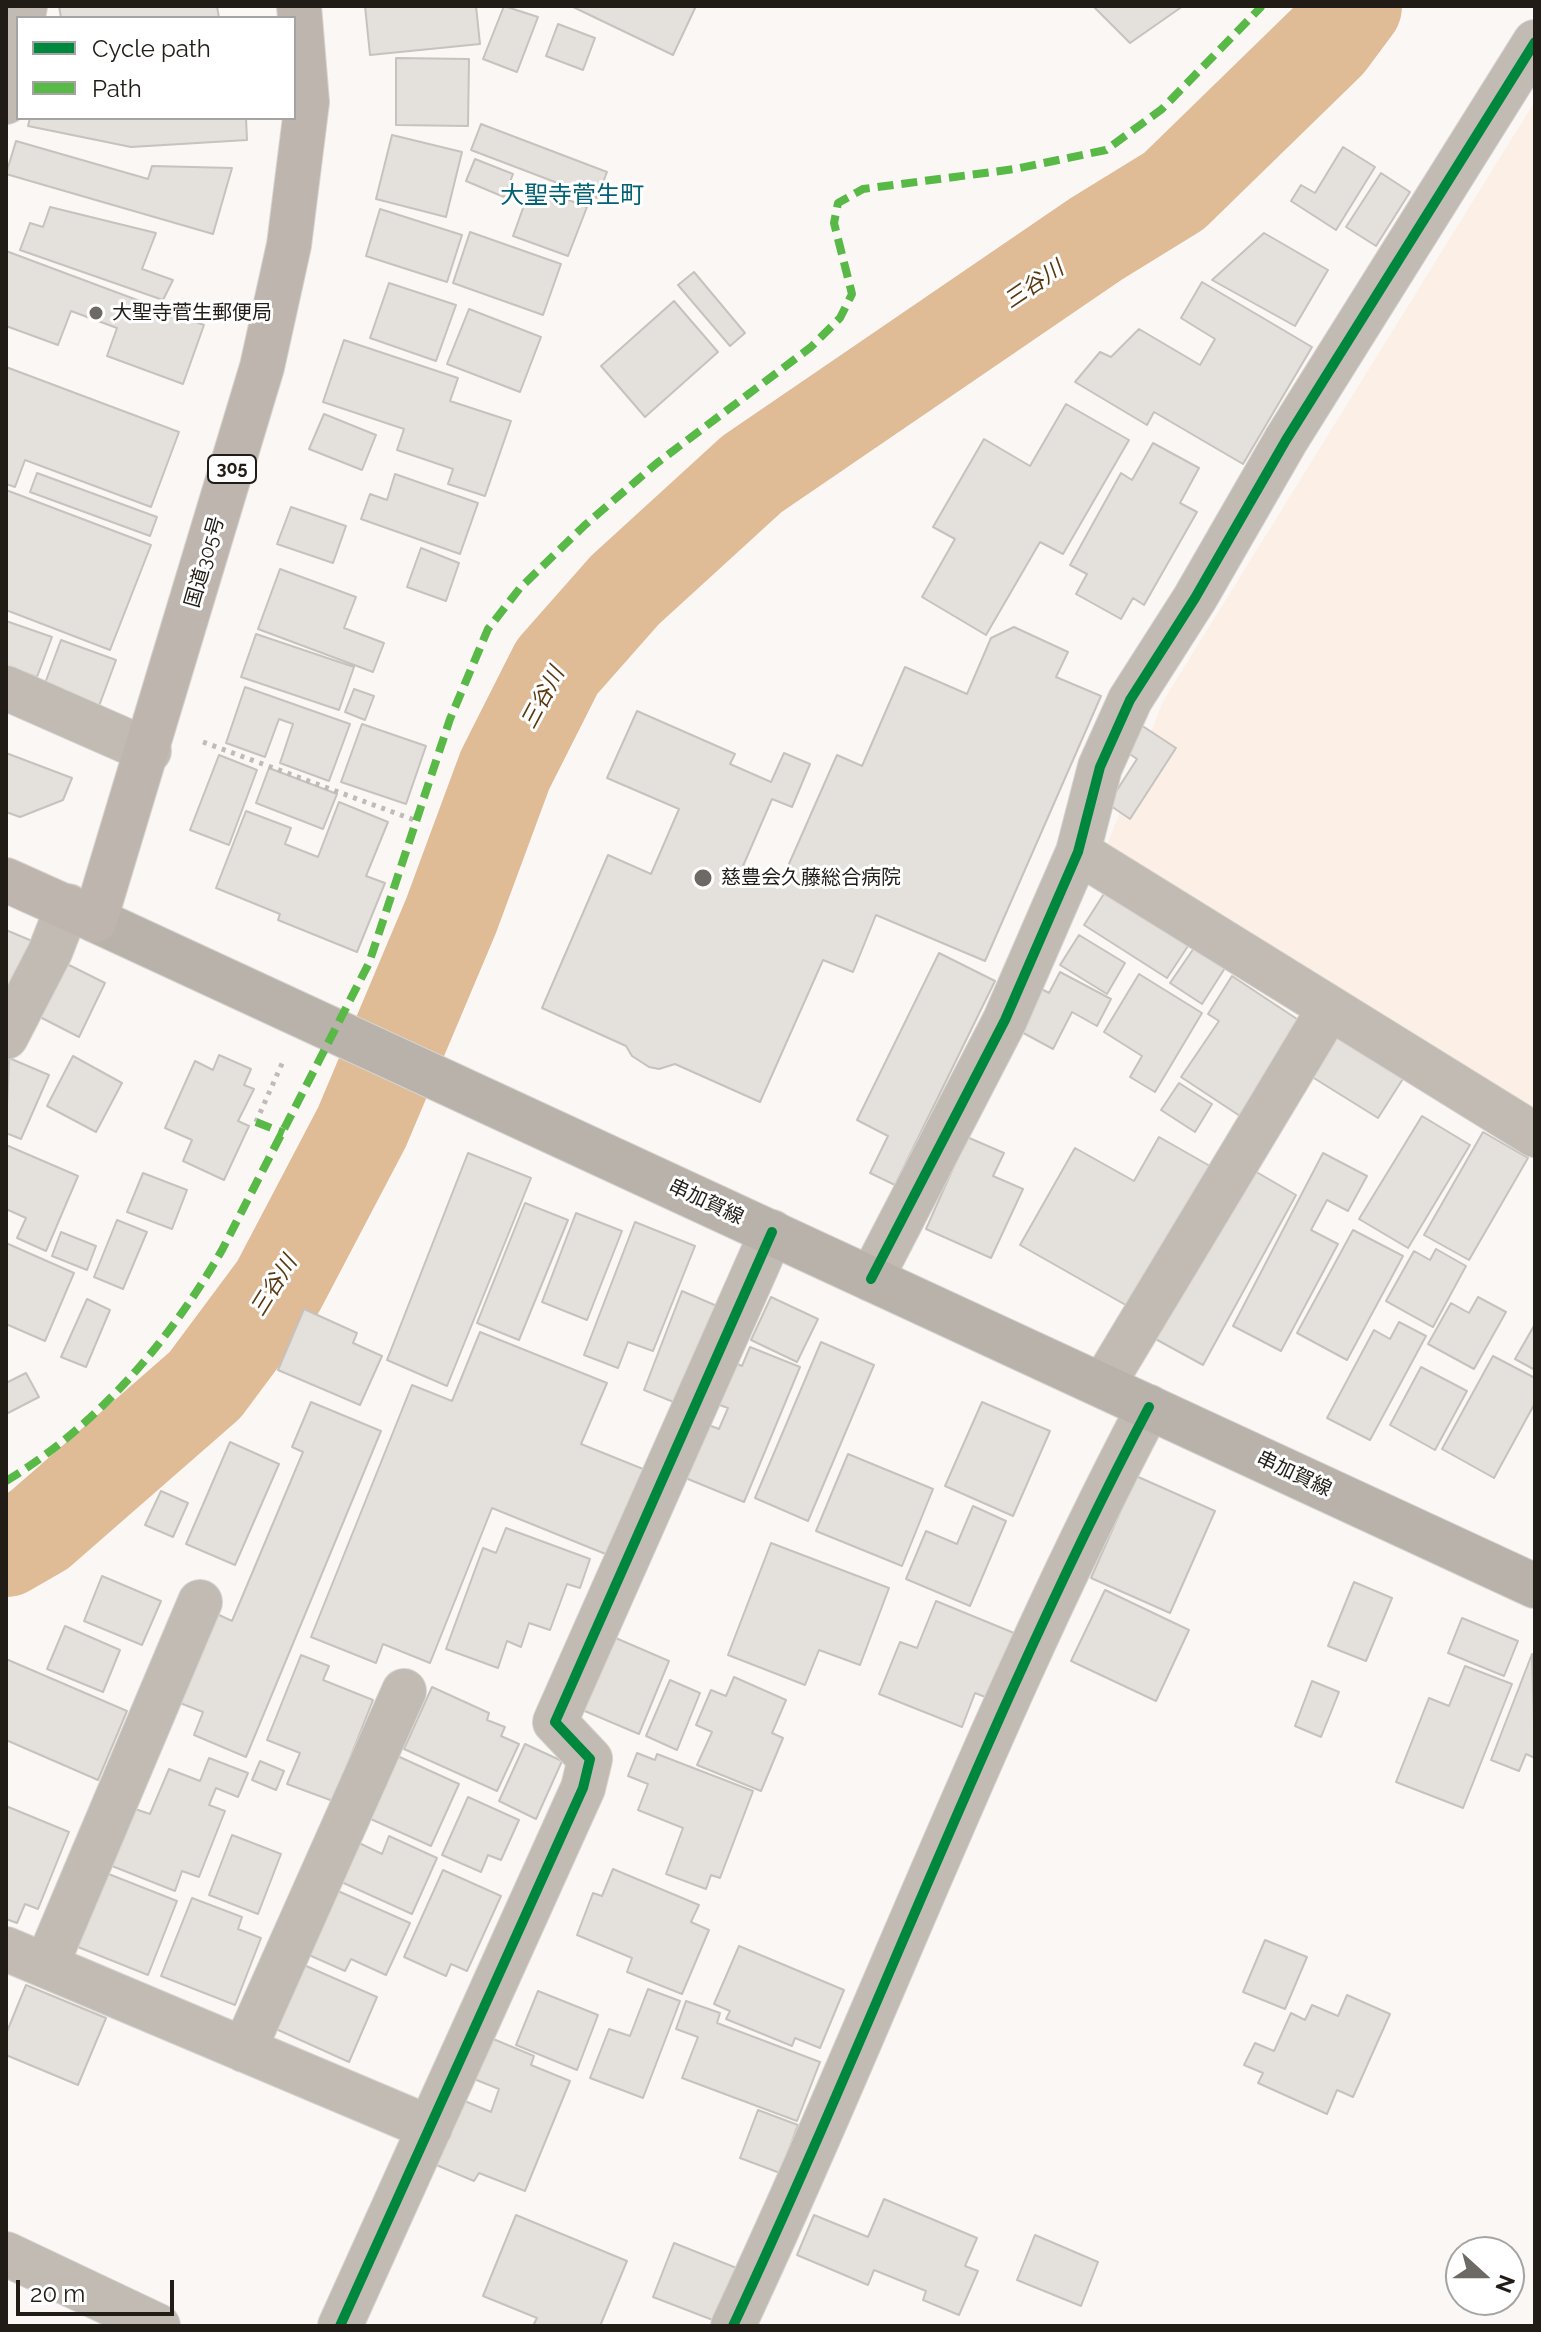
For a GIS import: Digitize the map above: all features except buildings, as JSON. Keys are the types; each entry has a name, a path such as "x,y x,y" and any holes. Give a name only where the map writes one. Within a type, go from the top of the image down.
{"highway":[{"name":"国道305号","path":"82,913 149,751 262,367 289,245 307,102 299,6"},
{"path":"6,880 82,913"}],"main road":[{"name":"串加賀線","path":"82,913 305,1036 413,1066 1535,1586"}],"street":[{"path":"871,1279 1005,1020 1078,852 1100,767 1130,700 1195,598 1294,426 1535,42"},
{"path":"6,102 16,60"},
{"path":"6,688 149,751"},
{"path":"1078,852 1535,1135"},
{"path":"6,1037 50,952 82,913"},
{"path":"1103,1385 1329,1009"},
{"path":"340,2326 583,1788 590,1759 555,1722 772,1232"},
{"path":"733,2326 942,1844 1093,1513 1149,1407"},
{"path":"46,1966 200,1602"},
{"path":"244,2050 404,1691"},
{"path":"6,1949 430,2128"},
{"path":"6,2254 158,2326"}],"path":[{"path":"203,742 417,821"},
{"path":"256,1122 305,1036"}],"shaded area":[{"path":"1535,101 1535,1110 1107,845 1163,701"}],"waterway":[{"name":"三谷川","path":"6,1549 39,1530 205,1385 278,1287 362,1127 451,916 505,770 557,667 625,590 752,474 1096,239 1174,191 1328,41 1354,6"}],"marked path":[{"path":"6,1481 70,1435 128,1379 179,1317 222,1250 369,963 450,719 488,629 520,588 585,525 657,463 811,347 840,318 852,294 834,223 838,203 863,189 1015,169 1106,150 1162,109 1262,6"},
{"path":"256,1122 284,1133"}],"cycle path":[{"path":"871,1279 1005,1020 1078,852 1100,767 1130,700 1195,598 1286,440 1535,42"},
{"path":"340,2326 583,1788 590,1759 555,1722 772,1232"},
{"path":"733,2326 1038,1633 1149,1407"}],"place":[{"name":"大聖寺菅生郵便局","path":"96,313"},
{"name":"慈豊会久藤総合病院","path":"703,878"}],"district":[{"name":"大聖寺菅生町","path":"572,196"}]}
